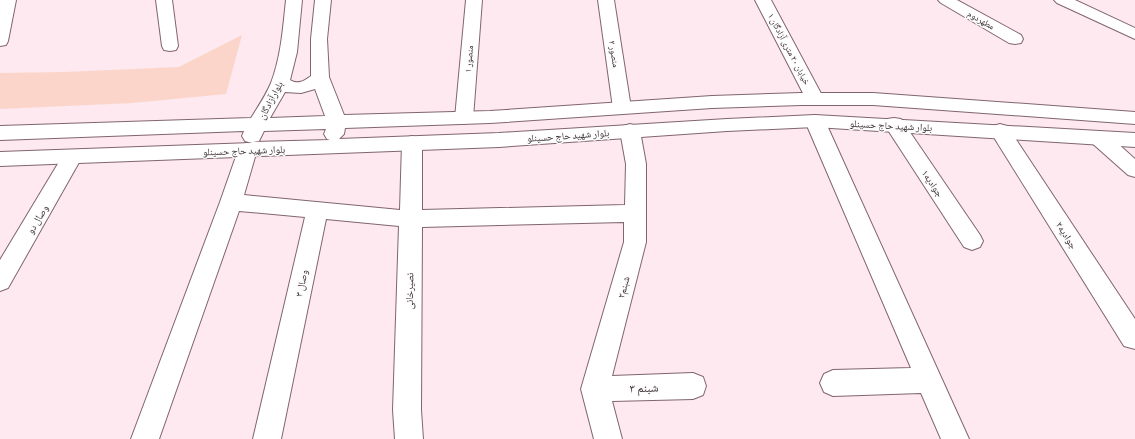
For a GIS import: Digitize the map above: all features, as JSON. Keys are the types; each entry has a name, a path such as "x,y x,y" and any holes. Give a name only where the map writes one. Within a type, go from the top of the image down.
{"street":[{"path":"0,41 8,0"},
{"path":"164,0 170,46"},
{"name":"بلوارآزادگان","path":"145,439 231,202 246,150 256,125 280,82 289,45 294,0"},
{"path":"323,0 319,39 320,77 337,122 331,147"},
{"name":"منصور ۱","path":"464,118 474,0"},
{"name":"منصور ۲","path":"606,0 622,108"},
{"name":"۱ خیابان ۲۰ متری آزادگان","path":"763,0 815,110 955,439"},
{"name":"مطهردوم","path":"946,0 1015,39"},
{"path":"1062,0 1135,34"},
{"path":"280,82 286,87 301,88 313,84 320,77"},
{"name":"بلوار شهید حاج حسینلو","path":"0,160 499,140 630,131 815,110 873,99 1135,118"},
{"name":"بلوار شهید حاج حسینلو","path":"0,133 464,118 720,102 815,110 894,124 1135,140"},
{"name":"جوادیه۱","path":"894,124 972,241"},
{"name":"شبنم۲","path":"608,439 595,389 635,242 636,164 630,131"},
{"name":"جوادیه۲","path":"1000,132 1133,338"},
{"path":"1099,138 1135,170"},
{"name":"نصیرخانی","path":"409,439 407,410 412,144"},
{"name":"وصال دو","path":"0,281 56,187 72,157"},
{"path":"231,202 411,219 635,214"},
{"name":"وصال ۳","path":"267,439 316,210"},
{"path":"833,383 929,380"},
{"name":"شبنم ۳","path":"595,389 693,386"}],"shaded area":[{"path":"242,35 226,94 132,103 0,109 0,73 179,67"}]}
